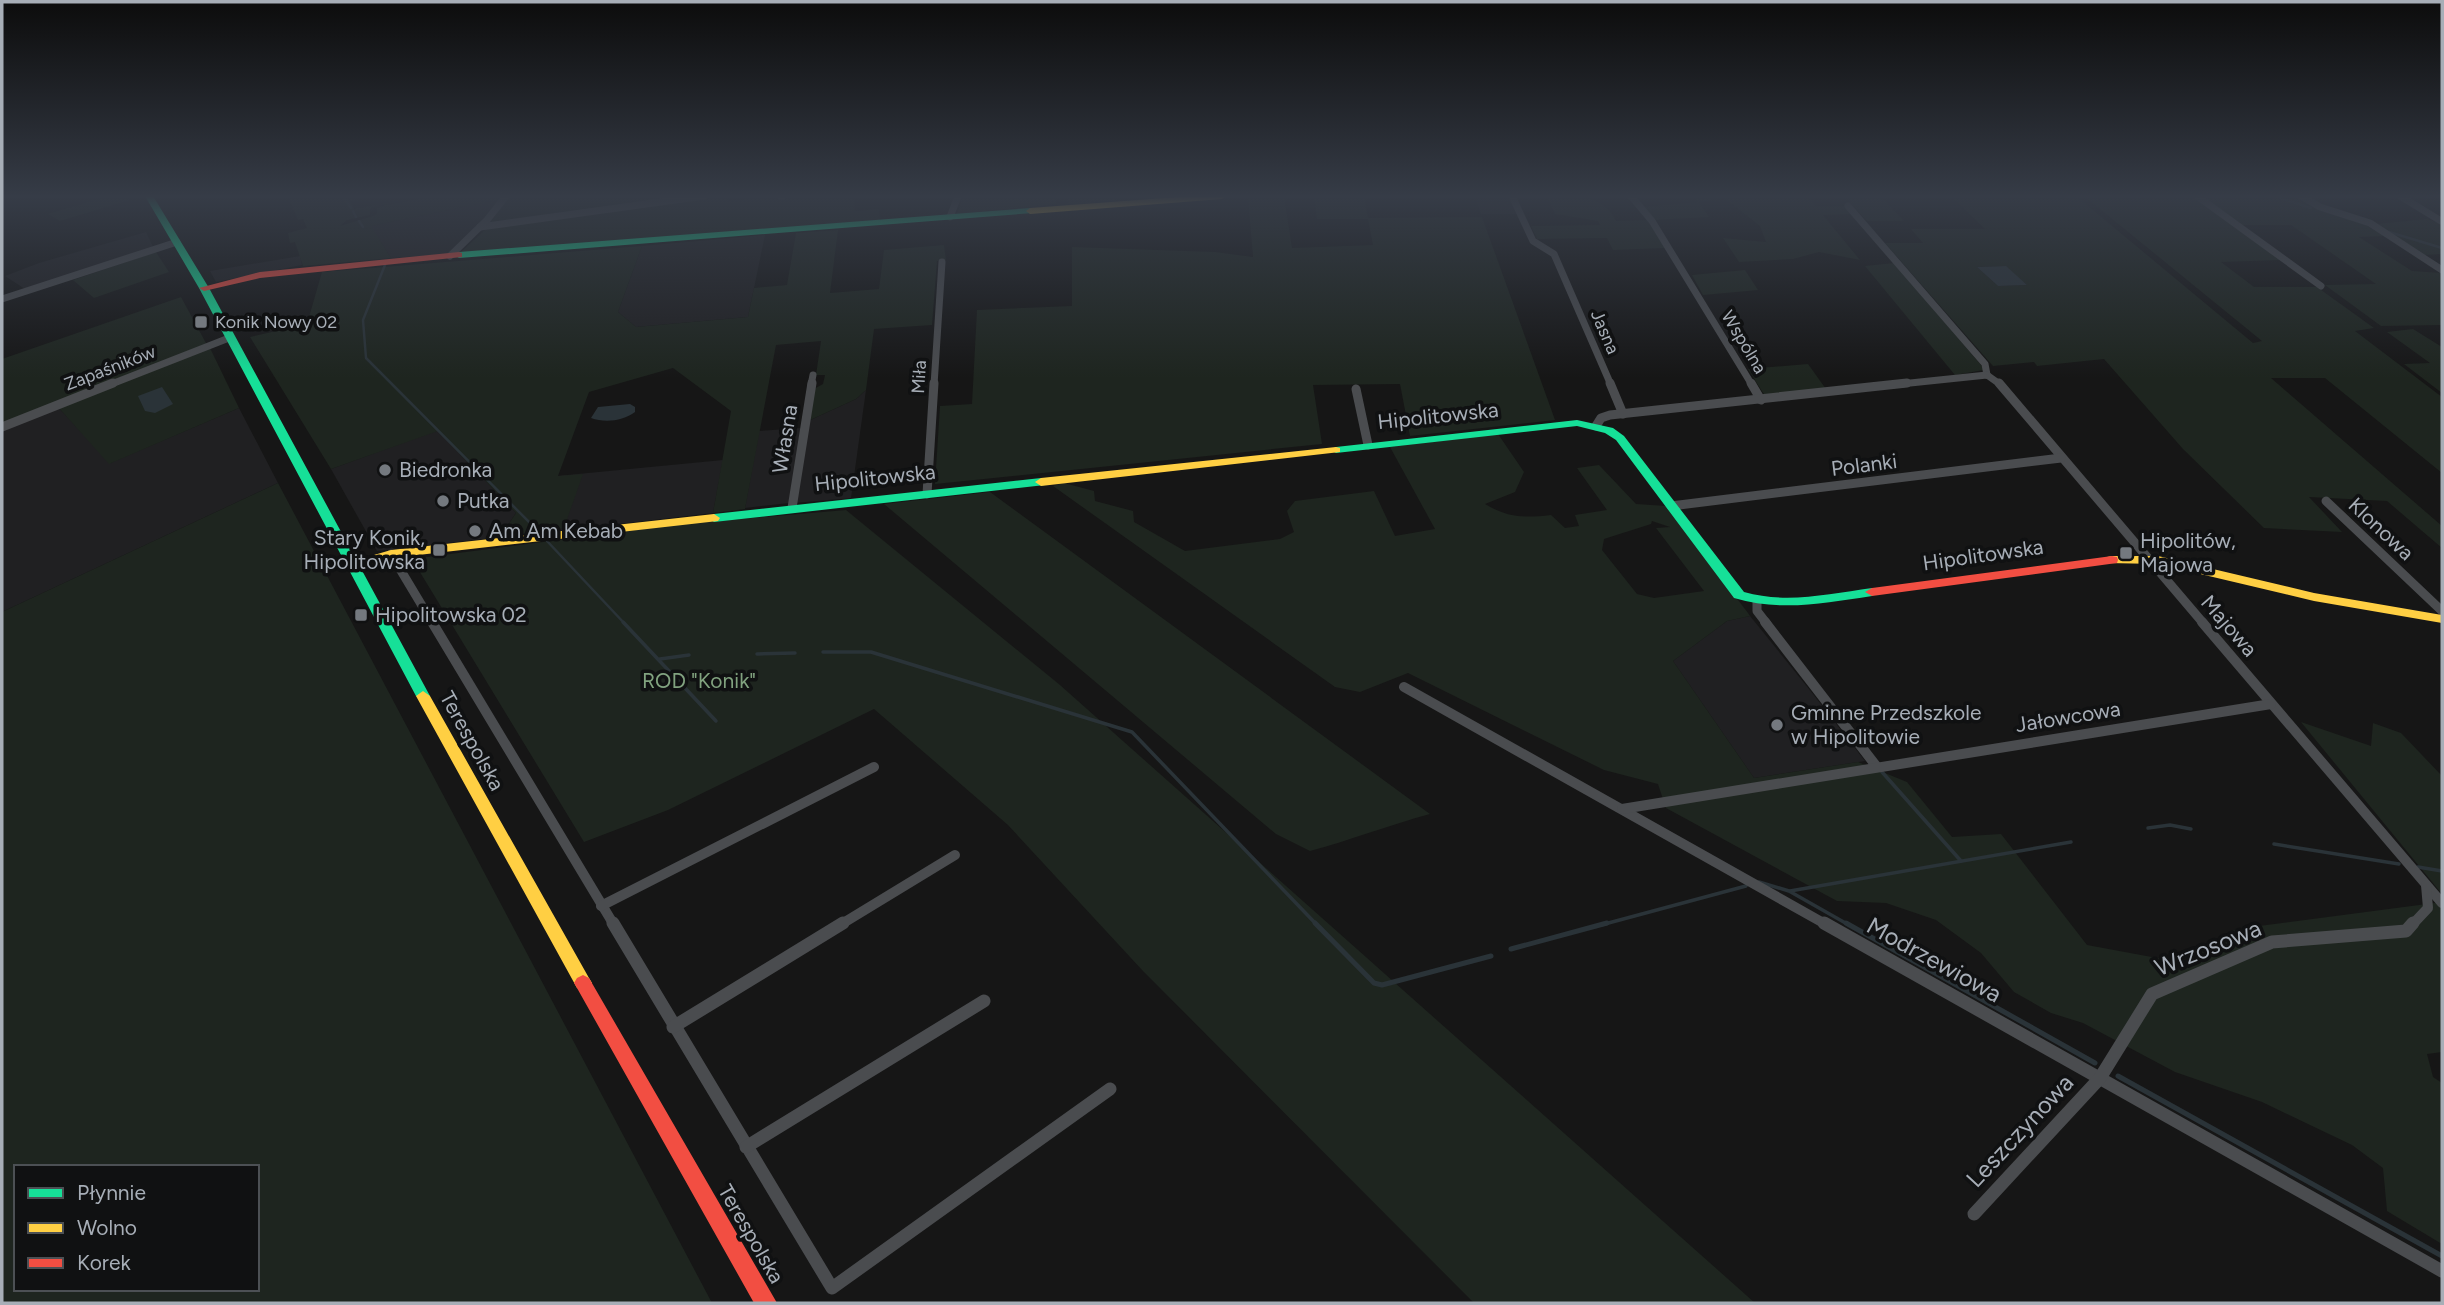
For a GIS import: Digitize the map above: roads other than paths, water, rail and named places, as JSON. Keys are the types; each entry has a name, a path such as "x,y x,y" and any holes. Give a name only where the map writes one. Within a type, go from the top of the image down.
{"street":[{"path":"2,299 131,257"},
{"name":"Terespolska","path":"186,257 311,492 355,565 427,705 766,1303"},
{"path":"204,288 283,272 441,257"},
{"name":"Jasna","path":"1555,257 1623,414"},
{"name":"Wspólna","path":"1674,257 1761,400"},
{"name":"Majowa","path":"1892,257 1985,364 1987,375 1998,382 2442,903"},
{"path":"2281,257 2321,286"},
{"path":"2422,257 2442,270"},
{"name":"Miła","path":"926,494 942,262"},
{"name":"Zapaśników","path":"2,427 229,338"},
{"name":"Własna","path":"792,508 813,375"},
{"path":"1596,426 1606,416 1987,375"},
{"path":"1356,389 1368,445"},
{"name":"Hipolitowska","path":"355,565 391,554 1563,423 1596,426 1620,438 1739,595 1757,602 1777,604 2110,558 2146,558 2338,602 2442,619"},
{"name":"Polanki","path":"1671,506 2061,458"},
{"name":"Klonowa","path":"2326,501 2442,611"},
{"path":"391,554 832,1288 1110,1089"},
{"path":"1757,602 1757,611 1877,767"},
{"name":"Modrzewiowa","path":"1404,687 2442,1271"},
{"name":"Jałowcowa","path":"1622,809 2271,704"},
{"path":"601,906 874,768"},
{"path":"673,1027 955,855"},
{"name":"Wrzosowa","path":"2101,1078 2151,994 2272,942 2406,931 2428,908 2426,884"},
{"path":"746,1147 984,1001"},
{"name":"Leszczynowa","path":"1974,1214 2101,1078"}],"waterway":[{"path":"385,265 363,320 366,358 537,530"},
{"path":"547,541 625,624"},
{"path":"623,622 716,721"},
{"path":"823,652 871,652 1132,732 1317,925"},
{"path":"757,654 795,653"},
{"path":"660,659 689,655"},
{"path":"1882,772 1961,861"},
{"path":"2148,828 2170,825 2191,829"},
{"path":"1790,891 2071,842"},
{"path":"2274,844 2399,864"},
{"path":"2418,867 2442,871"},
{"path":"1759,882 1789,891 1849,925"},
{"path":"1601,925 1746,886"},
{"path":"1315,923 1374,983 1382,985 1491,956"},
{"path":"1511,949 1607,923"},
{"path":"1846,923 2095,1063"},
{"path":"2118,1076 2442,1256"}],"place":[{"name":"Konik Nowy 02","path":"201,322"},
{"name":"Biedronka","path":"385,470"},
{"name":"Putka","path":"443,501"},
{"name":"Am Am Kebab","path":"475,531"},
{"name":"Stary Konik, Hipolitowska","path":"439,550"},
{"name":"Hipolitów, Majowa","path":"2126,553"},
{"name":"Hipolitowska 02","path":"361,615"},
{"name":"Gminne Przedszkole w Hipolitowie","path":"1777,725"}],"park label":[{"name":"ROD \"Konik\"","path":"699,681"}]}
